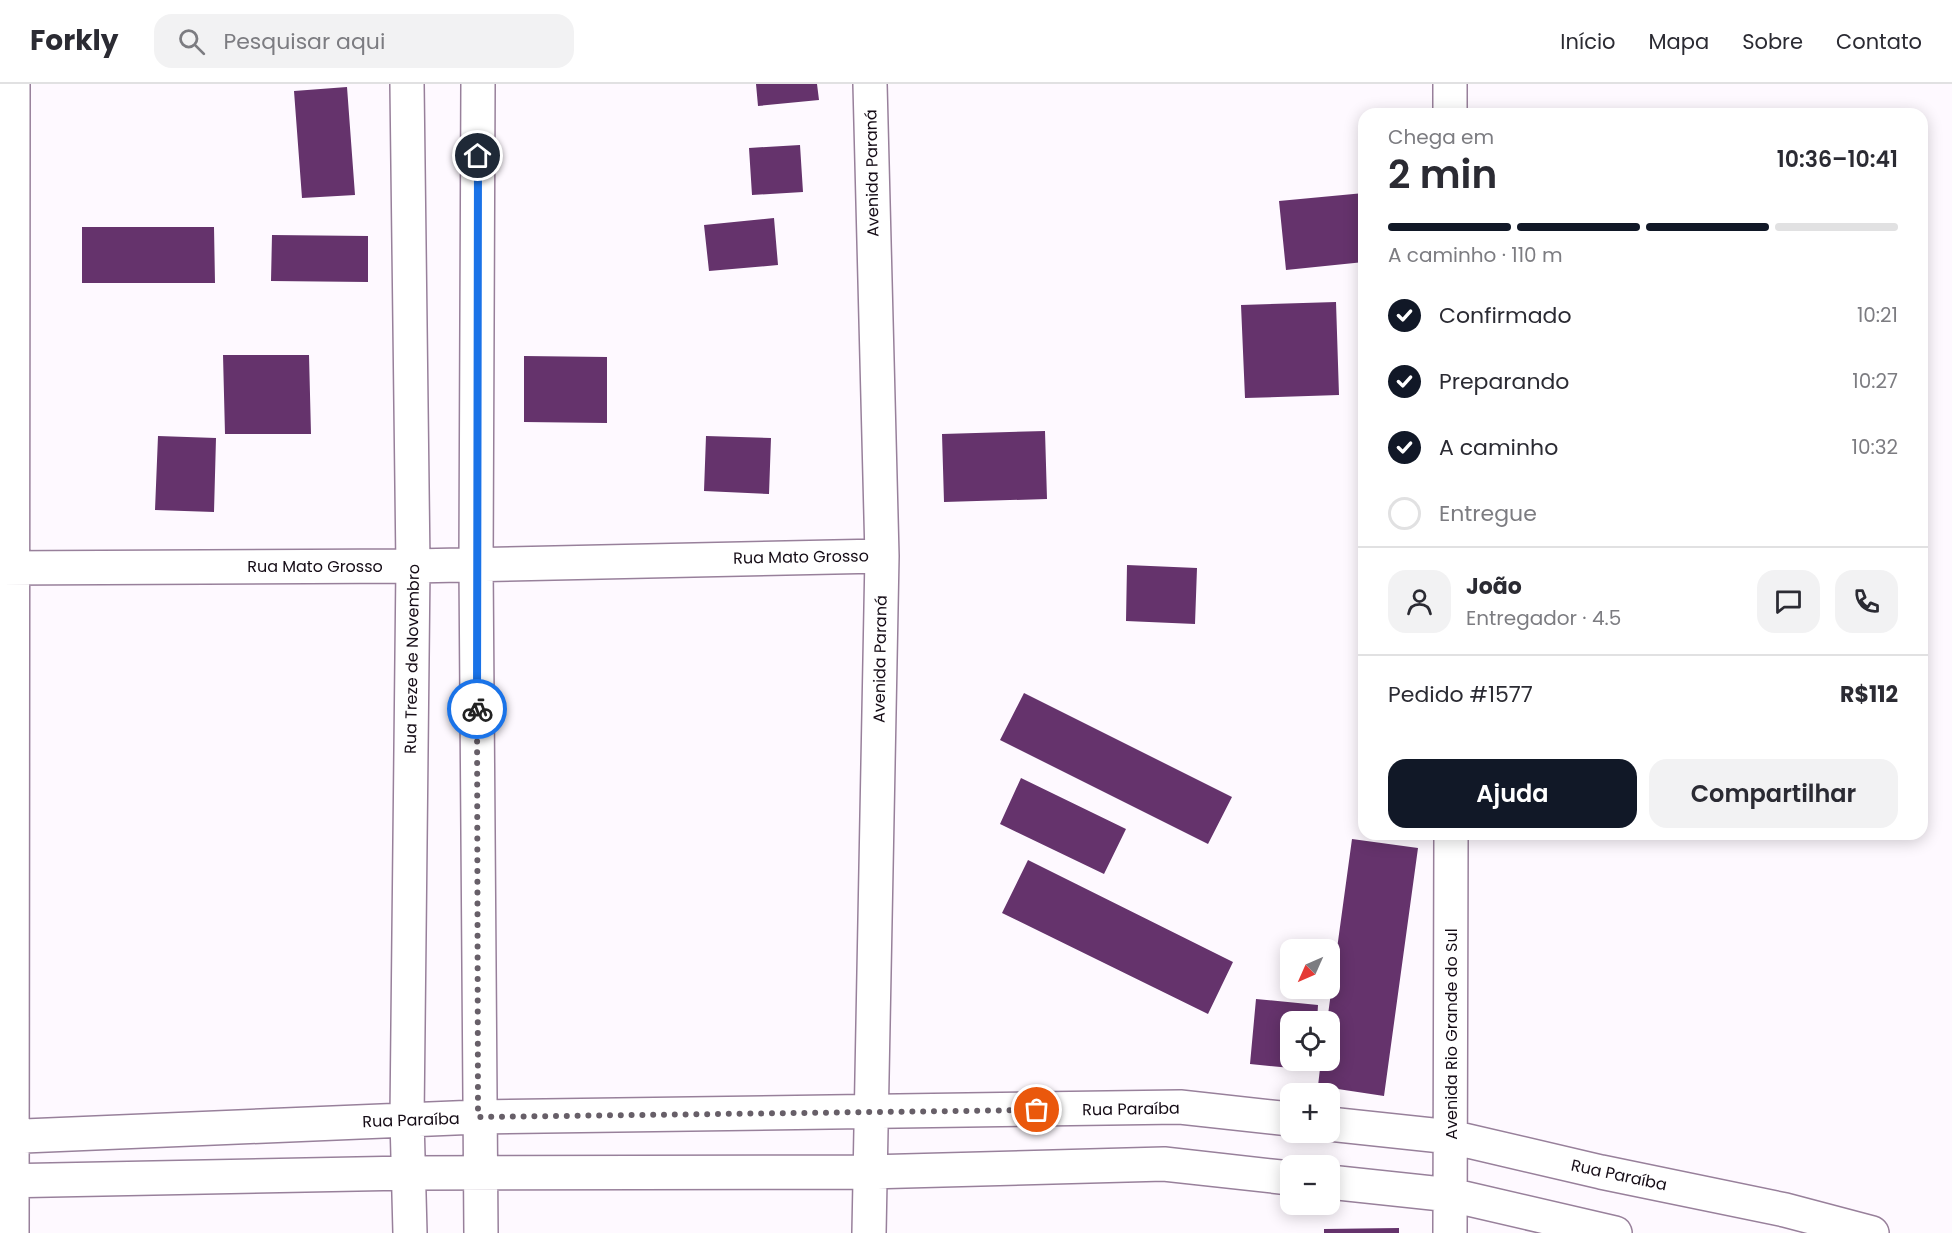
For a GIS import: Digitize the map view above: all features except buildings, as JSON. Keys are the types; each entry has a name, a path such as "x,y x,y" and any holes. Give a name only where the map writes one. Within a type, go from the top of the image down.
{"street":[{"path":"12,1233 6,1181 6,568 13,84"},
{"name":"Rua Treze de Novembro","path":"407,84 413,566 407,1119 410,1233"},
{"path":"478,84 476,564 478,1117 481,1233"},
{"name":"Avenida Paraná","path":"869,1233 868,1172 872,1114 882,556 870,84"},
{"path":"1450,84 1450,108"},
{"name":"Rua Mato Grosso","path":"6,568 413,566 882,556"},
{"name":"Avenida Rio Grande do Sul","path":"1450,1233 1451,840"},
{"name":"Rua Paraíba","path":"7,1137 478,1117 872,1114 1180,1107 1280,1118"},
{"name":"Rua Paraíba","path":"1340,1125 1451,1137 1601,1172 1785,1210 1872,1233"},
{"path":"6,1181 409,1173 868,1172 1164,1164 1280,1177"},
{"path":"1340,1183 1451,1195 1615,1233"}],"way so far":[{"path":"477,709 478,1117 1037,1110"}],"route":[{"path":"477,709 478,156"}]}
